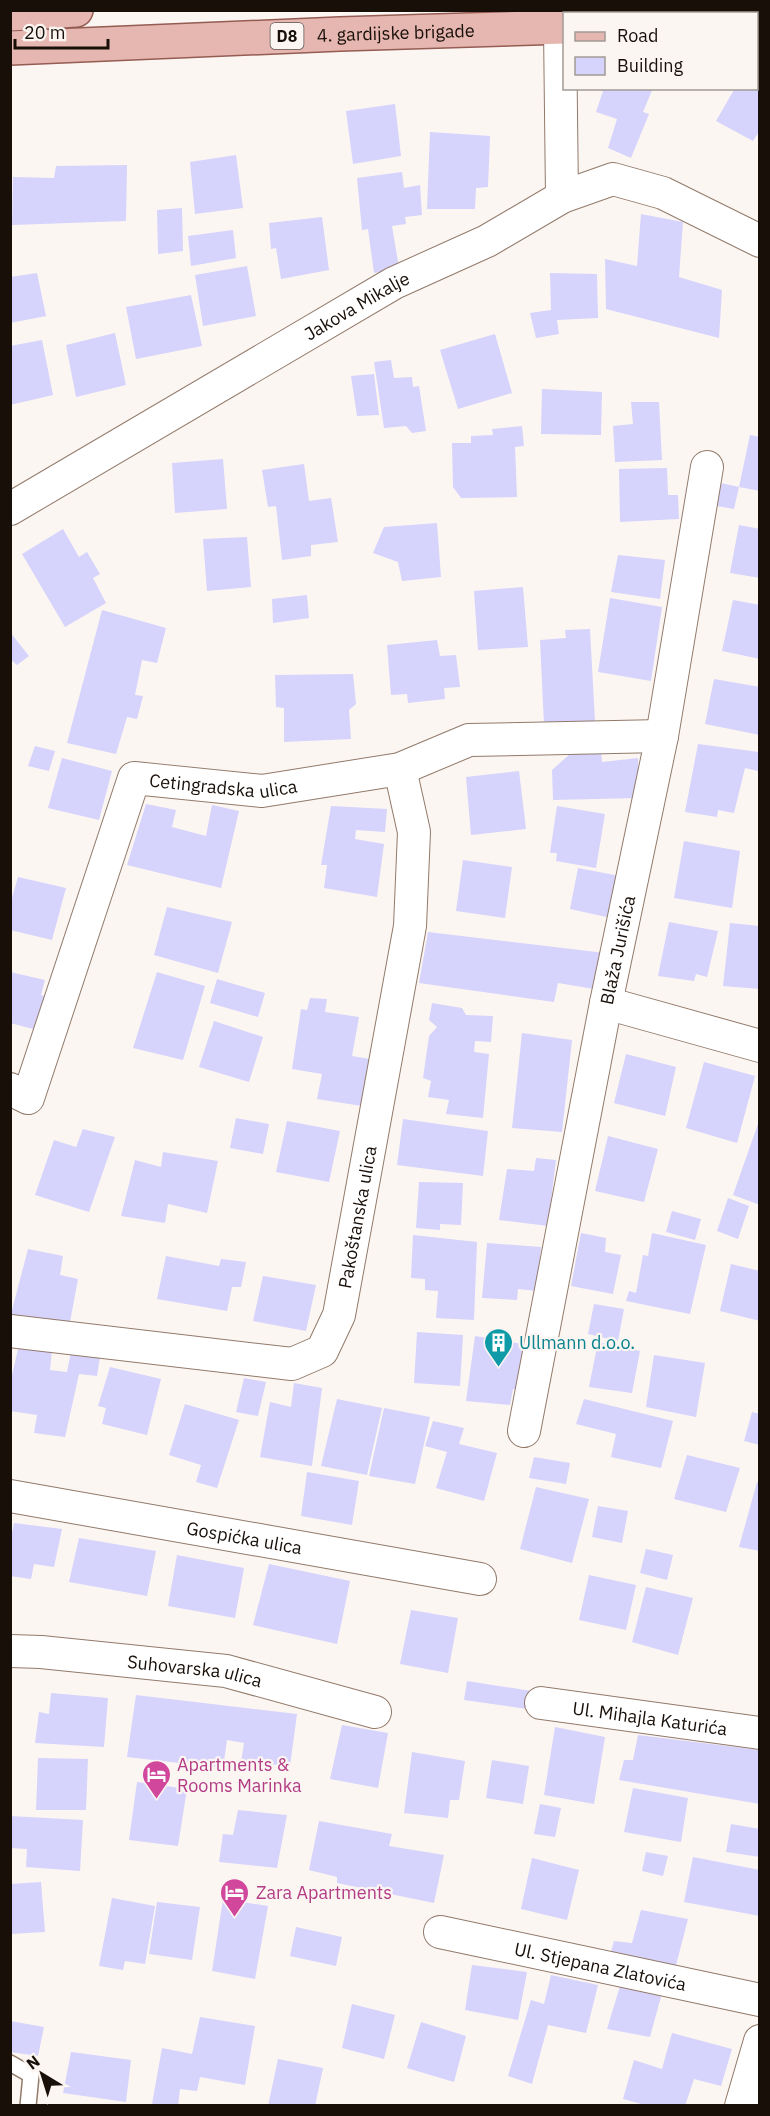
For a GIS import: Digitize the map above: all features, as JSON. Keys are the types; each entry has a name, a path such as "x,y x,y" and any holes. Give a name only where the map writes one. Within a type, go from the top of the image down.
{"main road":[{"path":"10,14 76,10"},
{"name":"4. gardijske brigade","path":"10,48 340,34 562,28"}],"street":[{"path":"562,28 562,197"},
{"name":"Jakova Mikalje","path":"10,509 394,283 487,241 562,197 613,179 663,193 759,242"},
{"name":"Blaža Jurišića","path":"524,1431 606,1003 662,736 707,467"},
{"name":"Cetingradska ulica","path":"10,1089 28,1098 134,778 262,791 400,769 469,740 662,736"},
{"name":"Pakoštanska ulica","path":"10,1331 292,1364 322,1351 339,1315 410,926 414,832 400,769"},
{"path":"606,1003 759,1046"},
{"name":"Gospićka ulica","path":"10,1496 480,1579"},
{"name":"Suhovarska ulica","path":"10,1651 42,1652 226,1671 375,1712"},
{"name":"Ul. Mihajla Katurića","path":"541,1702 759,1733"},
{"name":"Ul. Stjepana Zlatovića","path":"441,1932 759,2000"},
{"path":"741,2106 759,2042"}],"lane":[{"path":"10,2063 31,2075 28,2106"}],"building":[{"path":"758,74 760,75 760,130 753,141 716,121 734,90 758,90"},
{"path":"601,90 652,90 643,112 649,114 631,158 608,148 617,119 596,112 603,91"},
{"path":"395,104 401,156 353,164 346,111"},
{"path":"430,132 490,136 488,187 476,188 475,209 427,209"},
{"path":"236,155 243,208 195,214 190,162"},
{"path":"127,165 126,221 12,225 13,177 54,178 56,166"},
{"path":"402,172 404,188 420,185 422,215 405,217 406,224 392,226 399,268 374,273 368,229 362,230 357,178"},
{"path":"182,208 183,251 158,254 157,210"},
{"path":"641,214 683,222 679,277 722,290 719,338 606,309 605,259 637,266"},
{"path":"322,217 329,270 281,279 276,248 271,249 269,223"},
{"path":"233,230 236,258 191,266 188,236"},
{"path":"247,266 256,316 203,326 195,275"},
{"path":"37,273 46,316 10,323 10,277"},
{"path":"550,273 597,274 598,318 557,320 559,334 536,338 530,313 551,310"},
{"path":"191,295 202,346 136,359 126,307"},
{"path":"115,333 126,385 76,397 66,345"},
{"path":"495,334 512,393 458,409 440,350"},
{"path":"42,340 53,395 10,405 10,346"},
{"path":"391,360 394,378 412,377 413,387 419,386 426,431 412,433 406,426 384,428 374,362"},
{"path":"374,374 379,415 357,416 351,376"},
{"path":"542,389 602,392 601,435 541,434"},
{"path":"631,402 659,402 662,460 615,462 613,426 633,424"},
{"path":"522,426 524,446 515,447 517,497 461,498 453,487 452,443 471,443 471,436 493,435 492,429"},
{"path":"750,435 760,437 760,491 739,487"},
{"path":"223,459 227,509 175,513 172,463"},
{"path":"304,464 309,501 331,498 338,542 311,545 311,556 282,560 276,506 268,507 262,470"},
{"path":"667,468 668,495 678,495 679,519 620,522 619,469"},
{"path":"716,482 739,487 734,509 711,505"},
{"path":"437,523 441,577 402,581 398,562 373,553 384,527"},
{"path":"739,525 760,529 760,578 730,573"},
{"path":"63,529 79,557 87,552 100,574 93,578 106,603 65,627 22,554"},
{"path":"247,537 251,587 207,591 203,539"},
{"path":"618,555 665,560 660,599 611,592"},
{"path":"523,587 528,647 478,650 474,591"},
{"path":"307,595 309,618 273,623 272,599"},
{"path":"610,598 662,607 651,681 598,672"},
{"path":"733,600 760,605 760,659 722,651"},
{"path":"102,610 166,628 157,663 142,660 135,695 143,696 137,719 127,717 116,754 67,743"},
{"path":"590,629 595,722 544,725 540,640 566,638 565,630"},
{"path":"10,632 29,656 17,665 10,659"},
{"path":"437,640 440,656 456,655 460,687 444,688 445,699 408,703 407,694 391,695 387,645"},
{"path":"353,674 356,704 349,710 351,739 284,742 284,708 276,707 275,675"},
{"path":"714,679 760,687 760,735 705,724"},
{"path":"698,744 759,752 758,771 745,768 734,813 718,810 717,817 685,812"},
{"path":"35,746 55,751 49,771 28,766"},
{"path":"601,750 602,762 638,758 639,798 553,800 552,770 570,754"},
{"path":"62,758 112,771 99,820 48,808"},
{"path":"519,771 526,829 471,835 466,777"},
{"path":"146,804 176,810 172,827 206,836 212,805 239,811 221,888 127,865"},
{"path":"331,806 387,809 385,832 356,830 355,839 384,844 377,897 324,888 327,865 321,865"},
{"path":"557,806 605,814 596,868 556,861 557,853 550,853"},
{"path":"684,841 740,851 732,908 674,898"},
{"path":"463,860 512,867 505,918 456,911"},
{"path":"578,868 620,876 611,918 570,909"},
{"path":"18,877 66,888 52,940 10,930 10,905"},
{"path":"167,907 232,922 218,973 154,955"},
{"path":"669,922 718,931 707,977 696,974 694,981 658,976"},
{"path":"730,923 760,926 760,989 723,986"},
{"path":"428,932 605,953 600,990 558,983 554,1002 419,983"},
{"path":"10,972 45,980 41,995 56,1000 45,1032 10,1023"},
{"path":"157,972 205,986 183,1060 133,1048"},
{"path":"217,979 265,993 258,1017 210,1003"},
{"path":"310,998 327,999 325,1012 359,1017 352,1056 370,1059 362,1106 317,1099 322,1074 292,1069 301,1009 307,1010"},
{"path":"432,1003 462,1008 466,1015 493,1016 491,1042 475,1041 474,1052 489,1054 483,1118 446,1114 449,1100 428,1097 431,1081 423,1078 429,1036 437,1027 429,1020"},
{"path":"214,1021 263,1037 249,1082 199,1067"},
{"path":"522,1033 572,1040 562,1132 512,1128"},
{"path":"626,1054 676,1067 665,1116 614,1103"},
{"path":"704,1062 755,1076 737,1143 686,1128"},
{"path":"236,1118 269,1124 263,1154 230,1148"},
{"path":"403,1119 488,1131 483,1176 397,1165"},
{"path":"287,1121 340,1131 329,1182 276,1172"},
{"path":"760,1121 760,1205 733,1195"},
{"path":"83,1129 115,1137 89,1212 35,1195 54,1140 76,1147"},
{"path":"608,1136 658,1149 644,1202 595,1191"},
{"path":"163,1152 218,1161 207,1213 168,1204 165,1223 121,1216 135,1160 161,1167"},
{"path":"536,1158 556,1160 548,1226 499,1220 507,1169 534,1171"},
{"path":"419,1182 463,1183 461,1225 440,1224 440,1230 416,1228"},
{"path":"728,1198 749,1206 738,1239 717,1231"},
{"path":"672,1211 701,1219 695,1240 666,1232"},
{"path":"581,1233 606,1238 605,1252 621,1255 613,1294 571,1286"},
{"path":"652,1233 706,1245 690,1314 626,1301 629,1291 636,1293 643,1255 648,1256"},
{"path":"413,1235 477,1242 474,1320 436,1318 438,1291 425,1290 425,1279 411,1278"},
{"path":"487,1243 541,1247 537,1291 518,1289 517,1300 482,1298"},
{"path":"28,1249 63,1256 60,1275 78,1279 68,1333 10,1318"},
{"path":"166,1256 219,1266 221,1259 246,1262 241,1287 232,1287 227,1311 157,1299"},
{"path":"731,1264 760,1271 760,1321 720,1311"},
{"path":"263,1276 316,1285 306,1331 253,1321"},
{"path":"594,1304 624,1309 618,1341 588,1334"},
{"path":"417,1332 463,1335 460,1386 414,1383"},
{"name":"Ullmann d.o.o.","path":"475,1336 529,1345 524,1391 513,1389 510,1405 466,1401"},
{"path":"598,1342 640,1351 632,1393 589,1387"},
{"path":"18,1349 52,1351 50,1370 67,1372 71,1352 100,1357 97,1376 79,1374 65,1437 34,1433 37,1415 10,1411 10,1384"},
{"path":"654,1355 705,1363 696,1417 646,1407"},
{"path":"110,1367 161,1379 147,1435 102,1424 106,1408 98,1406"},
{"path":"244,1378 266,1382 258,1416 236,1412"},
{"path":"294,1383 322,1388 312,1466 260,1457 270,1402 291,1407"},
{"path":"337,1399 382,1408 367,1475 321,1466"},
{"path":"584,1399 673,1421 661,1468 611,1457 616,1434 576,1424"},
{"path":"185,1404 239,1420 217,1488 196,1482 201,1465 169,1455"},
{"path":"384,1408 430,1417 415,1484 369,1476"},
{"path":"752,1412 760,1414 760,1445 744,1441"},
{"path":"433,1421 464,1428 459,1444 497,1453 484,1501 436,1488 447,1452 425,1446"},
{"path":"687,1455 740,1468 726,1512 674,1499"},
{"path":"534,1457 570,1463 566,1484 529,1478"},
{"path":"307,1472 359,1481 352,1525 301,1516"},
{"path":"757,1482 760,1483 760,1551 739,1547"},
{"path":"536,1487 589,1499 572,1563 520,1549"},
{"path":"598,1506 628,1511 622,1543 592,1537"},
{"path":"14,1523 62,1529 54,1567 34,1564 31,1579 10,1576 10,1543"},
{"path":"79,1538 156,1551 147,1596 69,1582"},
{"path":"646,1549 673,1555 667,1580 640,1573"},
{"path":"177,1555 244,1568 235,1618 168,1606"},
{"path":"269,1564 350,1581 337,1644 253,1625"},
{"path":"589,1575 636,1585 626,1630 579,1620"},
{"path":"646,1587 693,1598 678,1655 632,1642"},
{"path":"411,1610 458,1618 448,1673 400,1664"},
{"path":"467,1681 538,1692 534,1710 464,1700"},
{"path":"51,1693 108,1698 104,1747 35,1743 39,1712 49,1714"},
{"path":"136,1695 297,1714 290,1766 241,1762 244,1743 227,1740 223,1768 127,1757"},
{"path":"342,1725 388,1733 378,1788 330,1779"},
{"path":"555,1727 605,1737 594,1804 544,1795"},
{"path":"638,1735 760,1750 760,1804 619,1780 624,1760 633,1760"},
{"path":"412,1752 465,1761 459,1800 450,1800 448,1818 404,1813"},
{"path":"38,1758 88,1759 86,1810 36,1810"},
{"path":"492,1760 529,1766 523,1804 486,1798"},
{"path":"137,1782 187,1789 178,1846 129,1840"},
{"path":"633,1788 688,1798 681,1842 624,1832"},
{"path":"540,1804 561,1808 555,1837 534,1834"},
{"path":"238,1810 287,1815 277,1868 219,1862 223,1834 233,1835"},
{"path":"10,1816 83,1820 80,1871 26,1867 27,1849 10,1848"},
{"path":"319,1821 392,1834 389,1846 444,1855 434,1903 337,1883 337,1877 309,1870"},
{"path":"731,1824 760,1829 760,1857 726,1852"},
{"path":"646,1852 668,1856 663,1876 642,1871"},
{"path":"693,1857 760,1870 760,1916 684,1902"},
{"path":"532,1858 579,1870 567,1920 521,1909"},
{"path":"41,1882 45,1932 10,1934 10,1884"},
{"path":"112,1898 155,1906 145,1964 125,1961 123,1970 99,1966"},
{"path":"223,1899 268,1906 255,1979 212,1971"},
{"path":"157,1902 200,1907 192,1960 149,1954"},
{"path":"641,1910 688,1919 674,1973 608,1962 614,1941 632,1943"},
{"path":"296,1927 342,1937 336,1966 290,1956"},
{"path":"472,1965 527,1972 518,2020 465,2010"},
{"path":"551,1975 598,1985 586,2033 548,2025 532,2084 508,2076 531,2000 544,2004"},
{"path":"620,1986 662,1993 650,2037 607,2029"},
{"path":"352,2004 395,2015 384,2059 342,2048"},
{"path":"200,2017 255,2026 245,2085 200,2077 197,2091 180,2089 178,2106 152,2104 162,2048 192,2054"},
{"path":"10,2021 44,2027 38,2056 10,2052"},
{"path":"421,2022 466,2036 454,2082 407,2068"},
{"path":"672,2033 732,2049 721,2086 694,2079 685,2106 648,2106 623,2099 634,2060 662,2069"},
{"path":"71,2052 131,2060 126,2102 63,2093"},
{"path":"278,2059 323,2068 315,2106 268,2106"}],"place":[{"name":"Ullmann d.o.o.","path":"498,1368"},
{"name":"Apartments & Rooms Marinka","path":"156,1800"},
{"name":"Zara Apartments","path":"235,1918"}]}
